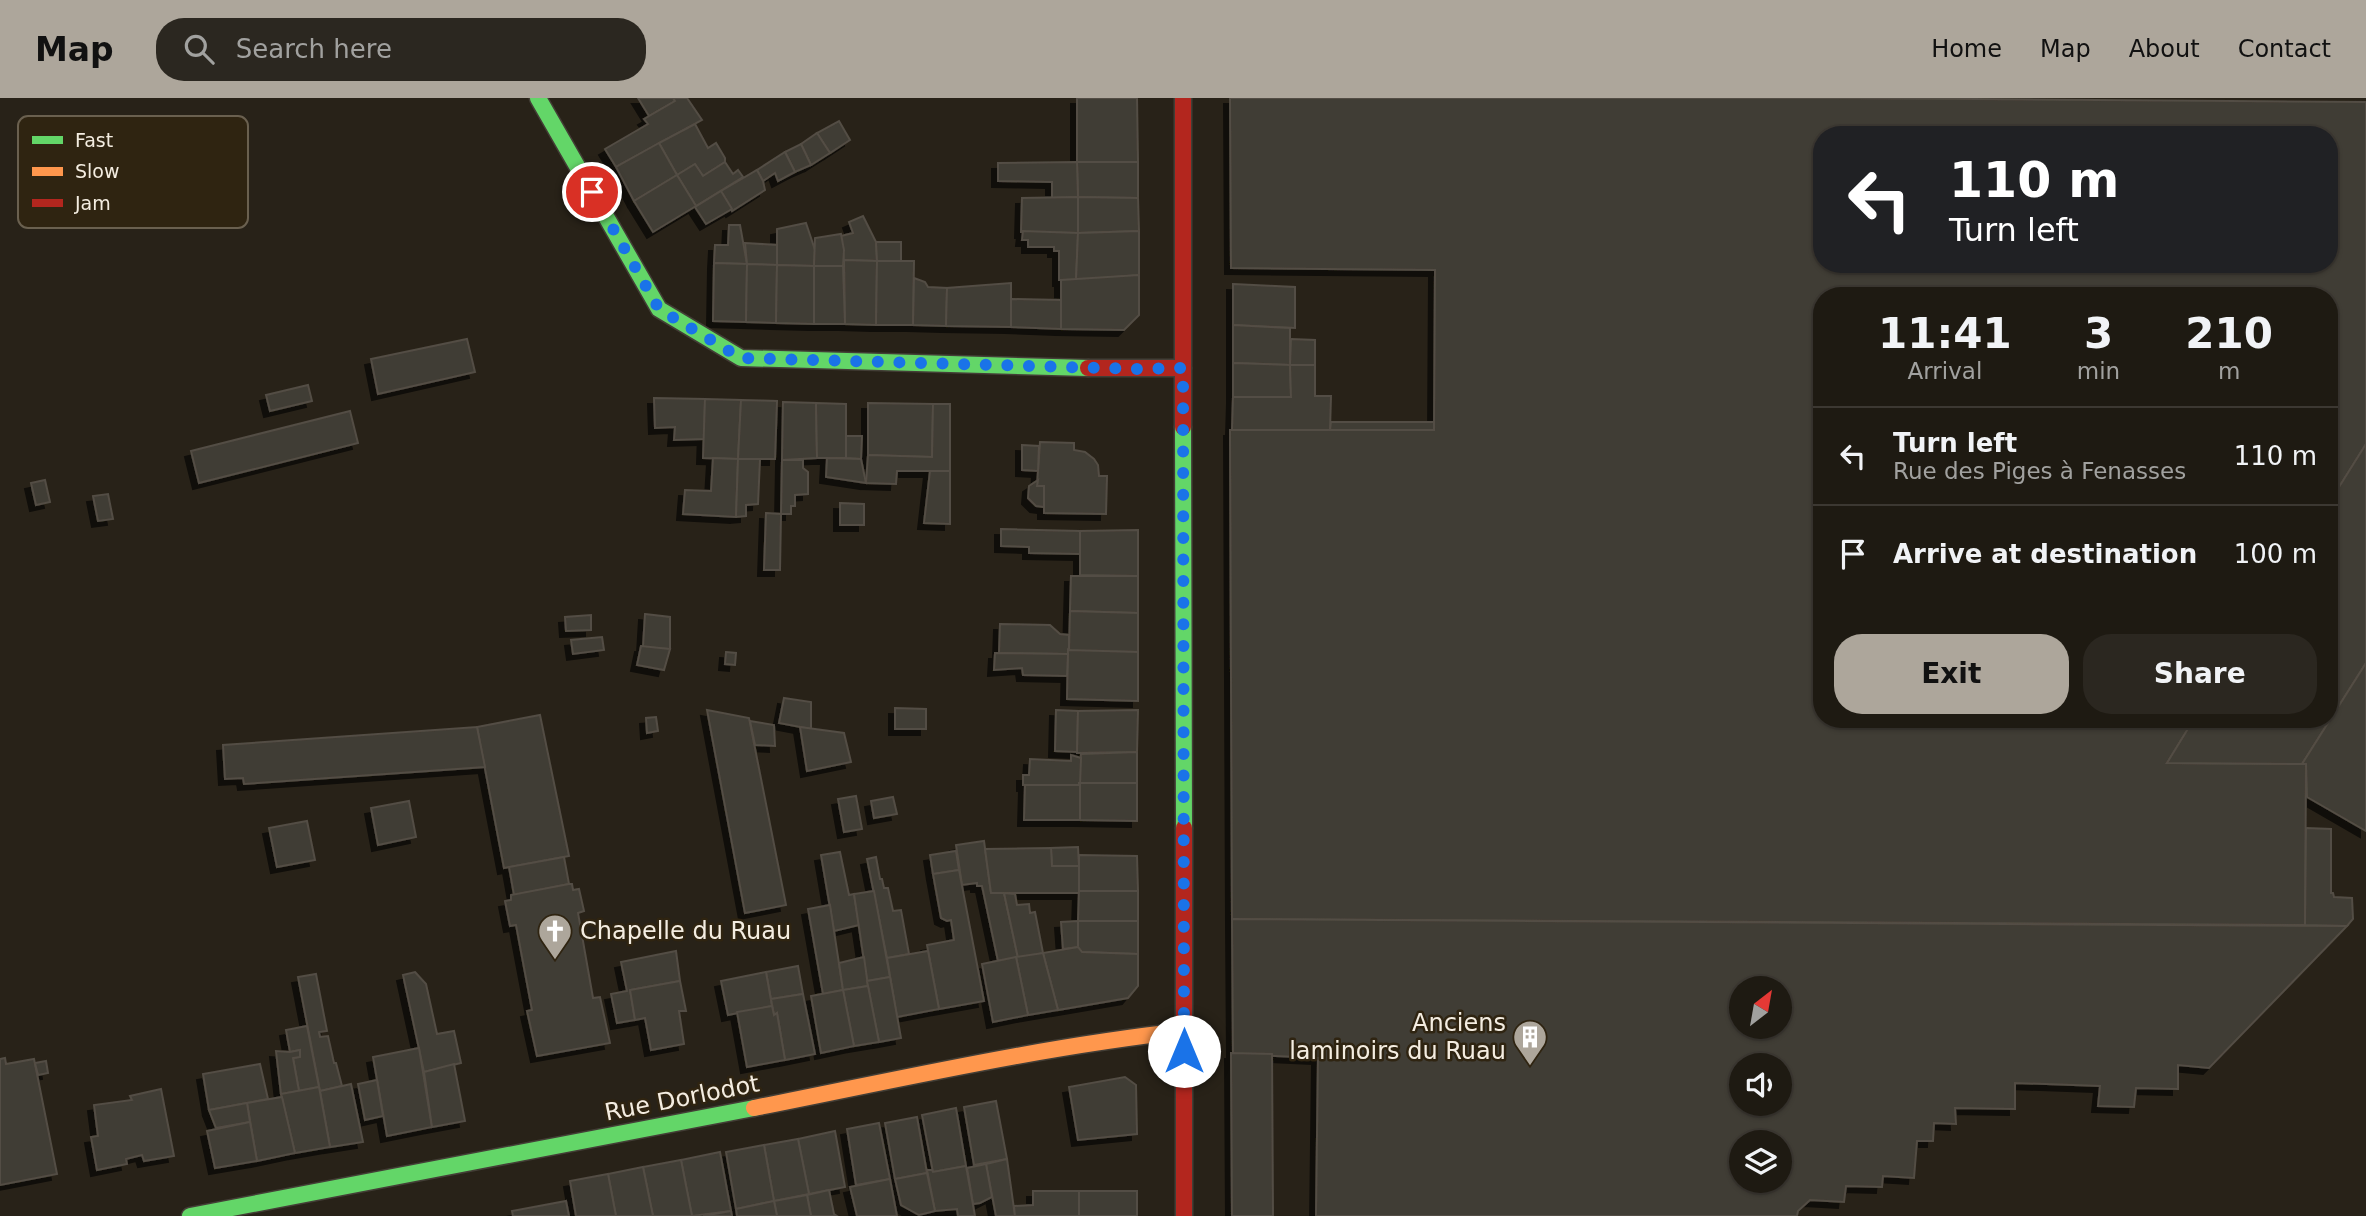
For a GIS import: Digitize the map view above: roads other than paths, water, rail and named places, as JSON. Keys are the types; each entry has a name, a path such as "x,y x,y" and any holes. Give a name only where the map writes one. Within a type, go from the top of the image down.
{"street":[{"path":"538,98 659,309 741,358 1183,368"},
{"path":"1183,98 1184,1216"},
{"name":"Rue Dorlodot","path":"190,1216 1037,1054 1138,1036 1184,1031"}],"place":[{"name":"Chapelle du Ruau","path":"555,961"},
{"name":"Anciens laminoirs du Ruau","path":"1530,1067"}]}
